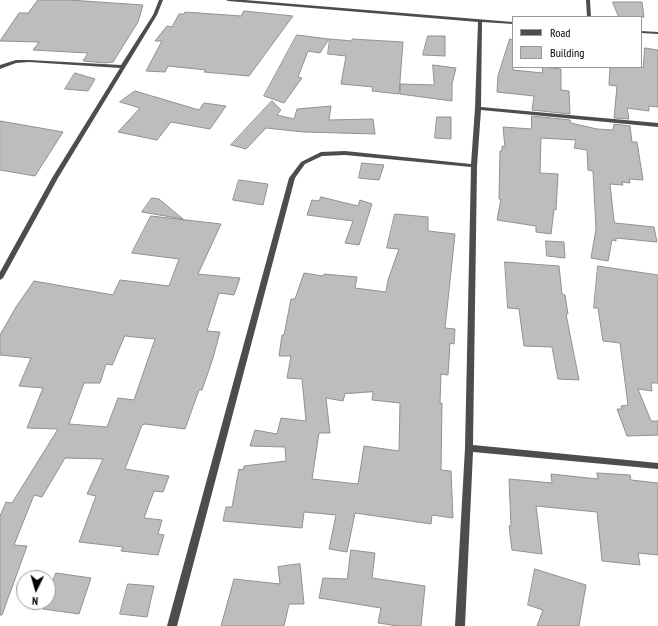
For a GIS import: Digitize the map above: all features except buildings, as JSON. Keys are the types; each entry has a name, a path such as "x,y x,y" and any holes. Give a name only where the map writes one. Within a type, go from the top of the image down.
{"street":[{"path":"0,278 18,243 155,15 162,0"},
{"path":"228,0 512,23"},
{"path":"588,0 589,16"},
{"path":"460,626 469,448 474,166 478,108 480,20"},
{"path":"642,32 658,33"},
{"path":"0,67 16,62 29,61 123,67"},
{"path":"478,108 657,125 658,134"},
{"path":"172,626 292,178 302,163 321,154 345,153 474,166"},
{"path":"469,448 658,466"}]}
